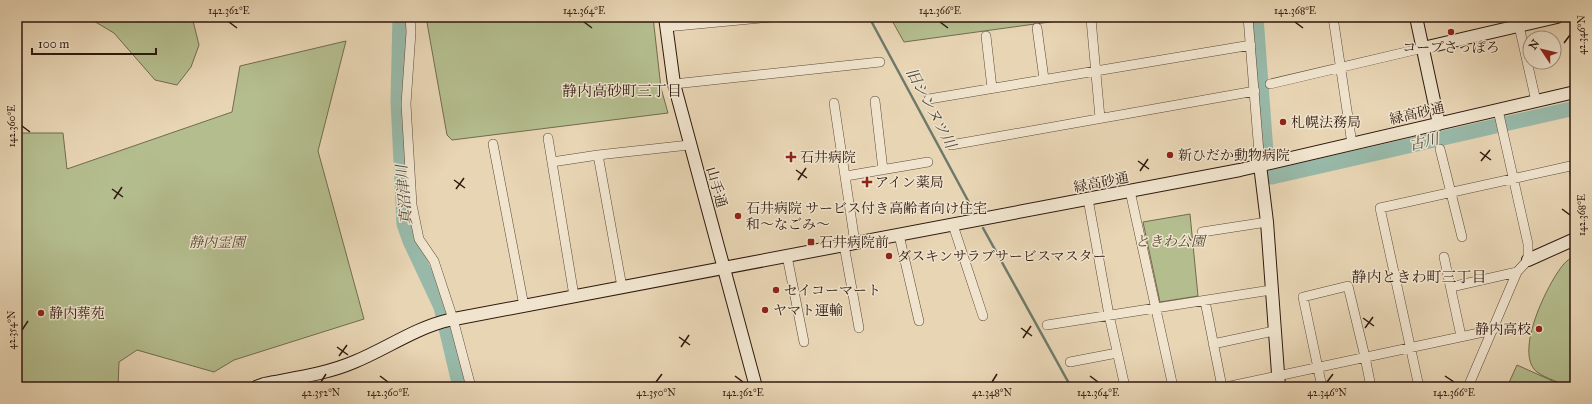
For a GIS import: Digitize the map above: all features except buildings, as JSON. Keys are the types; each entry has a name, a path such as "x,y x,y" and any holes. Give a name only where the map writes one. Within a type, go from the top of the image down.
{"street":[{"path":"410,17 411,32 406,104 412,205 419,239 434,261 471,387"},
{"path":"665,22 772,17"},
{"path":"1248,17 1260,165 1267,222 1278,382"},
{"path":"1333,17 1352,144"},
{"path":"1416,17 1439,124"},
{"path":"1270,84 1557,17"},
{"path":"1091,19 1100,118"},
{"name":"山手通","path":"665,22 674,84 689,145 756,387"},
{"path":"1518,26 1536,101"},
{"path":"1038,28 1044,79"},
{"path":"986,36 992,88"},
{"path":"929,99 1251,45"},
{"path":"674,84 880,62"},
{"path":"951,145 1255,91"},
{"name":"緑高砂通","path":"256,387 264,384 330,371 353,363 436,323 451,319 1130,191 1260,165 1439,124 1500,120 1536,101 1575,92"},
{"path":"875,101 883,170"},
{"path":"834,103 846,176 850,244 858,328"},
{"path":"1500,120 1528,244 1528,260"},
{"path":"548,138 574,296"},
{"path":"493,144 524,306"},
{"path":"552,162 598,155 689,145"},
{"path":"1440,149 1462,238"},
{"path":"598,155 622,287"},
{"path":"846,176 928,162"},
{"path":"1419,387 1380,208 1574,165 1575,175"},
{"path":"1130,191 1173,387"},
{"path":"1088,199 1109,315 1125,387"},
{"path":"1202,232 1267,222"},
{"path":"953,224 983,316"},
{"path":"899,235 919,321"},
{"path":"1468,387 1517,272 1528,260 1575,239"},
{"path":"787,256 804,342"},
{"path":"1444,257 1461,336"},
{"path":"1451,287 1517,272"},
{"path":"1322,387 1319,367 1303,298 1348,286 1371,387"},
{"path":"1047,325 1271,290"},
{"path":"1204,301 1222,387"},
{"path":"1226,387 1278,382 1319,367 1493,330"},
{"path":"1213,344 1274,331"},
{"path":"1070,362 1117,353"}],"green space":[{"path":"87,17 192,17 199,45 191,67 177,85 155,80 114,33"},
{"path":"426,17 653,17 661,88 668,113 452,140 447,135"},
{"path":"890,17 1086,17 904,42"},
{"name":"静内霊園","path":"346,41 318,151 364,319 234,360 214,372 137,350 119,362 118,387 17,387 17,133 63,133 67,169 232,112 240,66"},
{"name":"ときわ公園","path":"1190,214 1198,296 1160,302 1143,222"},
{"path":"1575,255 1575,387 1571,387 1537,372 1531,363 1529,350 1535,318 1549,287 1564,264"},
{"path":"1517,365 1566,387 1507,387"}],"waterway":[{"name":"真沼津川","path":"400,17 398,101 404,224 410,241 441,307 460,387"},
{"name":"旧シンヌツ川","path":"869,17 973,210"},
{"name":"古川","path":"1256,17 1266,152"},
{"name":"古川","path":"1272,177 1575,108"},
{"name":"旧シンヌツ川","path":"983,228 1071,387"}],"place":[{"name":"コープさっぽろ","path":"1451,32"},
{"name":"札幌法務局","path":"1283,122"},
{"name":"新ひだか動物病院","path":"1170,155"},
{"name":"石井病院","path":"791,157"},
{"name":"アイン薬局","path":"867,182"},
{"name":"石井病院 サービス付き高齢者向け住宅 和～なごみ～","path":"738,216"},
{"name":"石井病院前","path":"811,242"},
{"name":"ダスキンサラブサービスマスター","path":"889,256"},
{"name":"セイコーマート","path":"776,290"},
{"name":"ヤマト運輸","path":"765,310"},
{"name":"静内葬苑","path":"41,313"},
{"name":"静内高校","path":"1539,329"}],"district":[{"name":"静内高砂町三丁目","path":"622,91"},
{"name":"静内ときわ町三丁目","path":"1419,277"}]}
